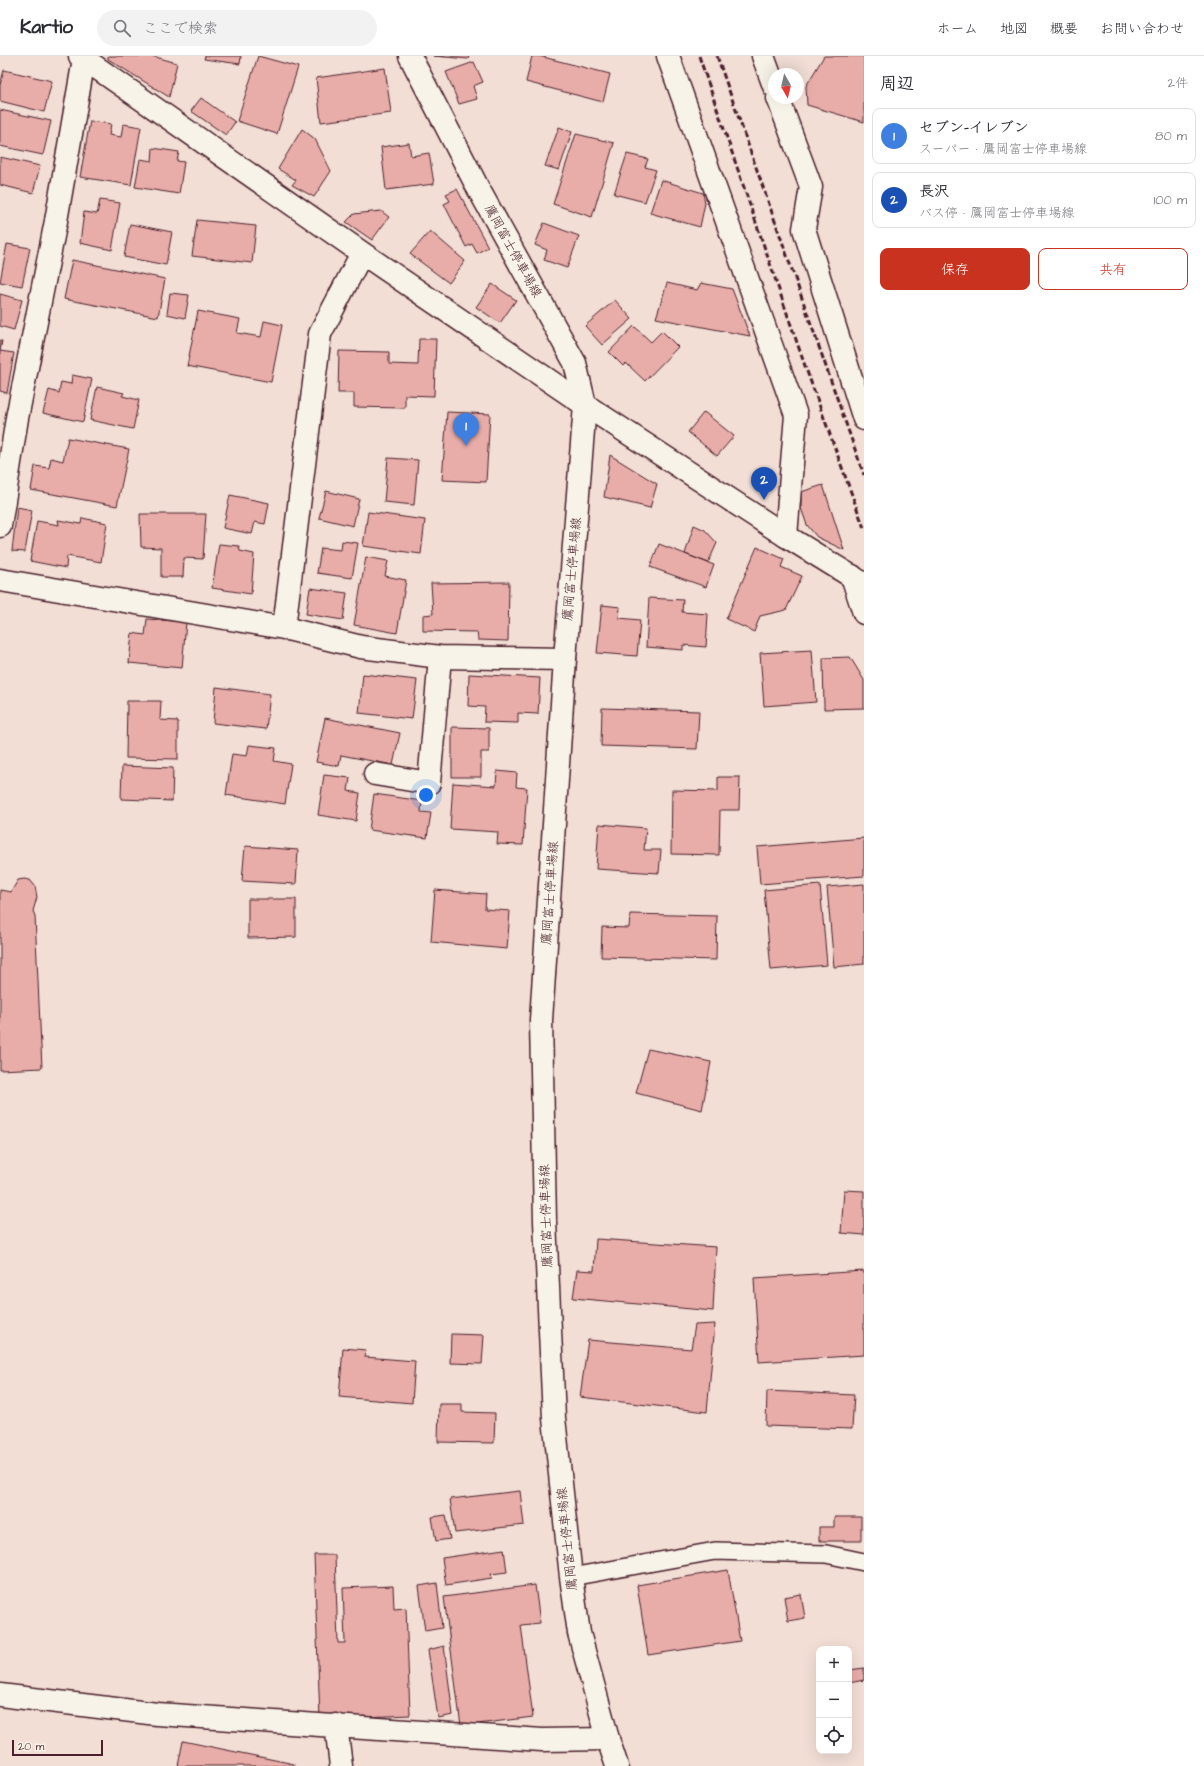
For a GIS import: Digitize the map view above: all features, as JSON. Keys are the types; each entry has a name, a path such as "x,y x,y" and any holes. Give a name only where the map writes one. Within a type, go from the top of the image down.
{"street":[{"name":"鷹岡富士停車場線","path":"410,56 479,190 575,363 585,405 565,659 541,1020 545,1221 554,1418 578,1633 617,1766"},
{"path":"668,56 796,414 786,536"},
{"path":"763,56 768,70"},
{"path":"0,526 8,417 56,220 82,57 362,253 585,405 786,536 858,580 864,613"},
{"path":"780,104 812,187 804,229 864,419"},
{"path":"284,628 320,334 362,253"},
{"path":"0,580 284,628 361,647 440,657 565,659"},
{"path":"375,774 429,784 440,657"},
{"path":"0,1695 157,1714 542,1740 608,1739"},
{"path":"336,1725 341,1766"}],"lane":[{"path":"571,1577 715,1551 826,1554 864,1562"}],"building":[{"path":"108,56 152,56 177,63 169,97 108,59"},
{"path":"205,56 241,56 240,64 204,59"},
{"path":"258,56 298,67 277,134 237,121"},
{"path":"433,56 469,56 468,59"},
{"path":"532,56 539,56 610,74 603,102 526,82"},
{"path":"824,56 864,56 864,122 807,105 806,86"},
{"path":"474,62 483,82 473,86 477,99 459,104 446,72"},
{"path":"385,68 391,113 321,122 316,78"},
{"path":"4,70 52,81 44,112 0,101 0,85"},
{"path":"201,98 235,122 226,135 191,111"},
{"path":"0,110 51,121 43,155 0,146"},
{"path":"90,121 111,124 109,135 121,137 123,124 141,127 131,185 80,177"},
{"path":"559,127 572,132 559,170 545,166"},
{"path":"302,129 315,139 331,171 314,197 292,185 296,180 278,169"},
{"path":"576,134 614,143 592,217 553,204"},
{"path":"409,143 411,156 429,153 434,184 386,190 381,147"},
{"path":"153,148 179,152 177,161 184,162 179,194 135,187 140,159 152,161"},
{"path":"627,154 648,159 645,167 656,170 645,202 614,194"},
{"path":"0,157 40,166 33,193 0,185"},
{"path":"661,180 703,193 705,203 700,227 650,213"},
{"path":"457,189 488,247 477,253 472,244 466,247 444,204 450,201 446,194"},
{"path":"100,200 120,203 112,250 80,243 84,212 97,214"},
{"path":"381,211 389,217 372,240 346,222 354,214"},
{"path":"197,220 256,226 252,263 192,256"},
{"path":"544,223 579,236 567,268 544,260 547,250 535,245"},
{"path":"130,224 172,232 166,265 124,257"},
{"path":"430,231 465,261 449,283 410,254"},
{"path":"7,244 30,248 22,286 0,282"},
{"path":"72,260 165,279 158,317 64,299"},
{"path":"667,283 697,290 701,283 732,289 750,336 656,318"},
{"path":"492,284 516,300 500,323 476,307"},
{"path":"170,293 189,295 185,318 167,314"},
{"path":"0,294 22,300 14,330 0,326"},
{"path":"615,300 632,319 602,345 585,326"},
{"path":"198,311 240,319 237,333 261,337 264,321 282,325 271,382 187,366"},
{"path":"634,326 651,342 662,331 678,347 645,381 626,363 623,366 609,352"},
{"path":"419,339 436,339 434,396 405,395 405,408 354,407 354,393 338,393 339,351 389,352 389,364 418,365"},
{"path":"0,340 2,341 0,351"},
{"path":"0,351 14,353 7,393 0,391"},
{"path":"72,375 92,379 83,422 43,413 49,390 59,393 61,382 71,384"},
{"path":"97,387 124,393 122,396 139,400 133,429 90,420"},
{"path":"447,412 490,414 486,482 442,480"},
{"path":"704,412 734,436 717,456 688,432"},
{"path":"68,438 129,449 117,506 31,490 35,466 49,468 51,458 63,461"},
{"path":"610,455 657,484 650,508 604,497"},
{"path":"388,458 418,460 414,505 384,502"},
{"path":"823,485 844,550 817,537 807,525 801,508 801,492"},
{"path":"326,491 359,499 353,526 319,518"},
{"path":"230,495 269,503 265,524 255,522 252,534 223,528"},
{"path":"17,507 32,510 25,552 12,551"},
{"path":"368,512 425,520 421,554 363,546"},
{"path":"140,514 206,514 203,559 184,558 183,577 161,577 161,548 141,547"},
{"path":"82,518 107,523 101,562 67,556 66,568 30,561 37,521 59,525 58,520 81,524"},
{"path":"694,525 705,530 717,543 708,563 685,554"},
{"path":"342,541 358,543 352,578 317,573 321,548 341,550"},
{"path":"219,544 239,546 240,551 254,554 251,594 212,588"},
{"path":"659,544 714,565 706,587 650,567"},
{"path":"757,547 784,559 781,567 802,576 786,610 760,616 754,632 726,619"},
{"path":"366,557 388,561 385,576 406,580 397,633 354,625"},
{"path":"509,582 508,641 478,640 477,632 423,631 423,615 433,614 431,583"},
{"path":"310,588 347,593 343,620 306,614"},
{"path":"649,598 683,600 682,612 708,614 706,647 683,645 683,650 646,647"},
{"path":"602,605 620,607 619,618 640,620 637,656 597,653"},
{"path":"147,619 186,622 182,668 129,663 132,633 145,635"},
{"path":"812,650 816,702 764,706 760,653"},
{"path":"850,657 864,680 864,708 824,709 823,658"},
{"path":"363,674 417,680 412,719 359,713"},
{"path":"469,674 540,678 538,714 518,713 518,723 484,722 485,707 468,706"},
{"path":"216,687 270,694 266,729 213,723"},
{"path":"127,701 161,701 160,720 178,721 178,759 126,758"},
{"path":"602,708 699,711 697,749 601,746"},
{"path":"325,718 400,733 393,765 341,755 339,766 316,762"},
{"path":"452,727 489,728 489,752 481,752 481,777 452,777"},
{"path":"249,745 276,748 274,761 291,764 285,804 226,795 232,754 247,756"},
{"path":"122,766 173,768 172,801 121,799"},
{"path":"497,771 517,773 516,787 527,788 523,845 497,844 498,832 450,829 453,783 496,786"},
{"path":"324,775 350,778 348,791 360,793 356,821 318,815"},
{"path":"718,777 740,777 739,810 720,810 719,855 671,854 672,790 718,791"},
{"path":"374,794 422,801 421,812 431,813 427,838 369,830"},
{"path":"599,824 646,828 644,850 661,850 659,873 596,869"},
{"path":"864,838 864,876 760,884 757,847"},
{"path":"245,846 298,850 296,884 242,881"},
{"path":"18,880 30,880 35,886 37,897 33,911 35,916 42,1068 0,1070 0,890 11,892"},
{"path":"864,884 864,964 834,967 827,887"},
{"path":"820,885 827,965 771,970 764,890"},
{"path":"435,890 486,894 485,909 510,911 507,949 431,942"},
{"path":"248,899 296,899 296,937 248,938"},
{"path":"630,914 717,916 716,960 601,957 602,927 629,928"},
{"path":"648,1049 711,1062 702,1110 636,1093"},
{"path":"844,1190 864,1191 864,1235 841,1233"},
{"path":"596,1239 716,1247 713,1311 573,1298 577,1270 594,1271"},
{"path":"864,1271 864,1355 759,1362 754,1278"},
{"path":"715,1324 707,1412 580,1397 588,1340 691,1349 695,1325"},
{"path":"451,1334 484,1335 482,1364 450,1363"},
{"path":"343,1348 366,1350 365,1357 415,1361 412,1403 339,1397"},
{"path":"767,1391 854,1395 852,1429 766,1426"},
{"path":"439,1404 462,1404 462,1412 495,1413 494,1443 438,1442"},
{"path":"520,1491 524,1525 455,1533 450,1499"},
{"path":"446,1515 450,1539 436,1541 432,1517"},
{"path":"834,1517 861,1517 861,1541 819,1541 819,1527 834,1527"},
{"path":"504,1549 507,1572 491,1574 492,1578 446,1585 442,1558"},
{"path":"314,1555 335,1555 338,1643 345,1643 343,1588 393,1586 394,1609 406,1608 410,1715 320,1719"},
{"path":"728,1570 740,1641 648,1655 637,1585"},
{"path":"437,1583 442,1628 425,1631 419,1586"},
{"path":"535,1585 540,1623 521,1625 533,1717 461,1726 444,1597"},
{"path":"801,1594 805,1618 788,1621 784,1597"},
{"path":"444,1646 453,1715 438,1718 428,1650"},
{"path":"864,1668 864,1680 852,1682 852,1670"},
{"path":"183,1741 294,1764 294,1766 178,1766"}],"railway":[{"path":"699,56 804,363 864,528"},
{"path":"717,56 864,475"}],"place":[{"name":"セブン-イレブン","path":"466,446"},
{"name":"長沢","path":"764,500"}]}
